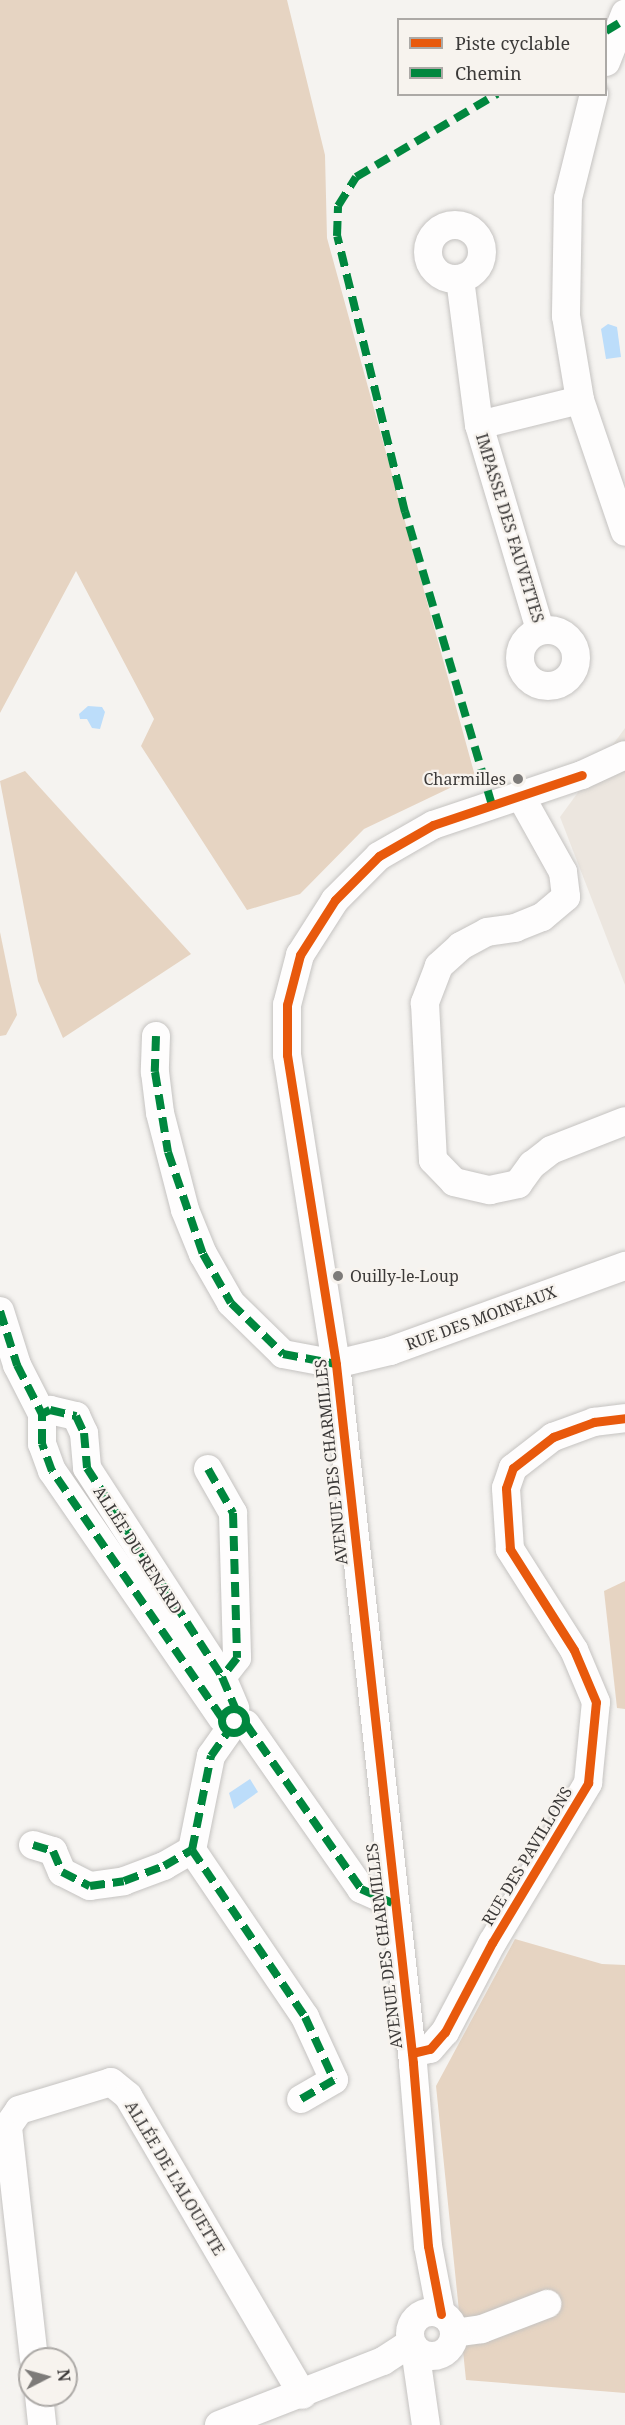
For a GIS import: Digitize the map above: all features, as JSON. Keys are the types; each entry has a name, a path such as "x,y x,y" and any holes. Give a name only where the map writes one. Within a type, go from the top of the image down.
{"street":[{"path":"607,60 624,20"},
{"path":"593,96 575,160 565,225 567,316 580,400 625,532"},
{"name":"IMPASSE DES FAUVETTES","path":"460,279 479,425 540,630"},
{"name":"IMPASSE DES FAUVETTES","path":"479,425 580,400"},
{"name":"AVENUE DES CHARMILLES","path":"582,775 625,735"},
{"name":"AVENUE DES CHARMILLES","path":"427,2425 440,2329 428,2246 412,2053 392,1903 336,1364 287,1055 286,1005 300,955 335,900 380,856 433,825 582,775 625,755"},
{"path":"520,795 563,872 566,897 542,917 515,928 487,932 461,945 439,966 425,1003 433,1160 454,1182 490,1190 518,1184 532,1165 551,1150 615,1122 625,1121"},
{"path":"156,1036 155,1072 168,1152 203,1254 231,1303 283,1354 336,1364"},
{"name":"RUE DES MOINEAUX","path":"336,1364 390,1351 625,1266"},
{"name":"ALLÉE DU RENARD","path":"0,1311 16,1365 42,1414 42,1444 52,1471 233,1720 361,1889 392,1903"},
{"name":"ALLÉE DU RENARD","path":"42,1414 50,1410 76,1416 84,1433 87,1468 222,1677 233,1720"},
{"name":"RUE DES PAVILLONS","path":"412,2053 430,2049 445,2032 492,1943 588,1784 596,1702 574,1650 510,1549 506,1488 513,1468 553,1437 594,1422 625,1418"},
{"path":"208,1469 233,1513 237,1658 222,1677"},
{"path":"233,1720 211,1756 192,1850 305,2017 340,2077 301,2099"},
{"path":"33,1845 53,1851 62,1872 90,1886 134,1877 192,1850"},
{"name":"ALLÉE DE L'ALOUETTE","path":"33,2347 8,2126 20,2110 111,2082 128,2096 303,2395"},
{"path":"219,2425 303,2395 413,2346 410,2328 482,2329 547,2304"},
{"name":"AVENUE DES CHARMILLES","path":"413,2346 427,2425"},
{"path":"40,2407 42,2425"}],"shaded area":[{"path":"0,0 287,0 325,155 327,238 475,776 364,829 300,894 247,910 141,746 154,719 76,571 0,713"},
{"path":"625,728 625,985 560,817"},
{"path":"25,771 191,954 63,1038 38,981 0,781"},
{"path":"0,932 17,1015 6,1035 0,1036"},
{"path":"625,1581 625,1709 617,1708 604,1591"},
{"path":"515,1939 602,1964 625,1965 625,2393 466,2380 436,2086"}],"water":[{"path":"608,324 617,327 621,357 606,359 601,329"},
{"path":"88,706 102,707 105,712 100,729 92,728 87,719 80,719 79,714"},
{"path":"250,1779 258,1792 234,1809 229,1793"}],"marked path":[{"path":"607,30 621,22"},
{"path":"492,805 405,512 337,236 338,206 356,177 494,96"},
{"path":"156,1036 155,1072 168,1152 203,1254 231,1303 283,1354 336,1364"},
{"path":"0,1311 17,1365 42,1414"},
{"path":"222,1718 52,1471 42,1444 42,1414 50,1410 76,1416 84,1433 87,1468 222,1677 235,1708"},
{"path":"208,1469 233,1513 237,1658 222,1677"},
{"path":"234,1709 243,1712 246,1721 243,1730 234,1733 225,1730 222,1721 225,1712 234,1709"},
{"path":"246,1724 361,1889 392,1903"},
{"path":"33,1845 53,1851 62,1872 90,1886 124,1881 164,1866 192,1850 211,1756 228,1732"},
{"path":"192,1850 305,2017 334,2080 301,2099"}],"cycle path":[{"path":"441,2314 428,2246 413,2063 336,1364 287,1055 287,1005 300,955 335,900 379,856 433,825 582,775"},
{"path":"412,2053 430,2049 445,2032 492,1943 588,1783 596,1702 574,1650 510,1549 506,1488 513,1468 553,1437 594,1422 625,1418"}],"place":[{"name":"Charmilles","path":"518,779"},
{"name":"Ouilly-le-Loup","path":"338,1276"}]}
